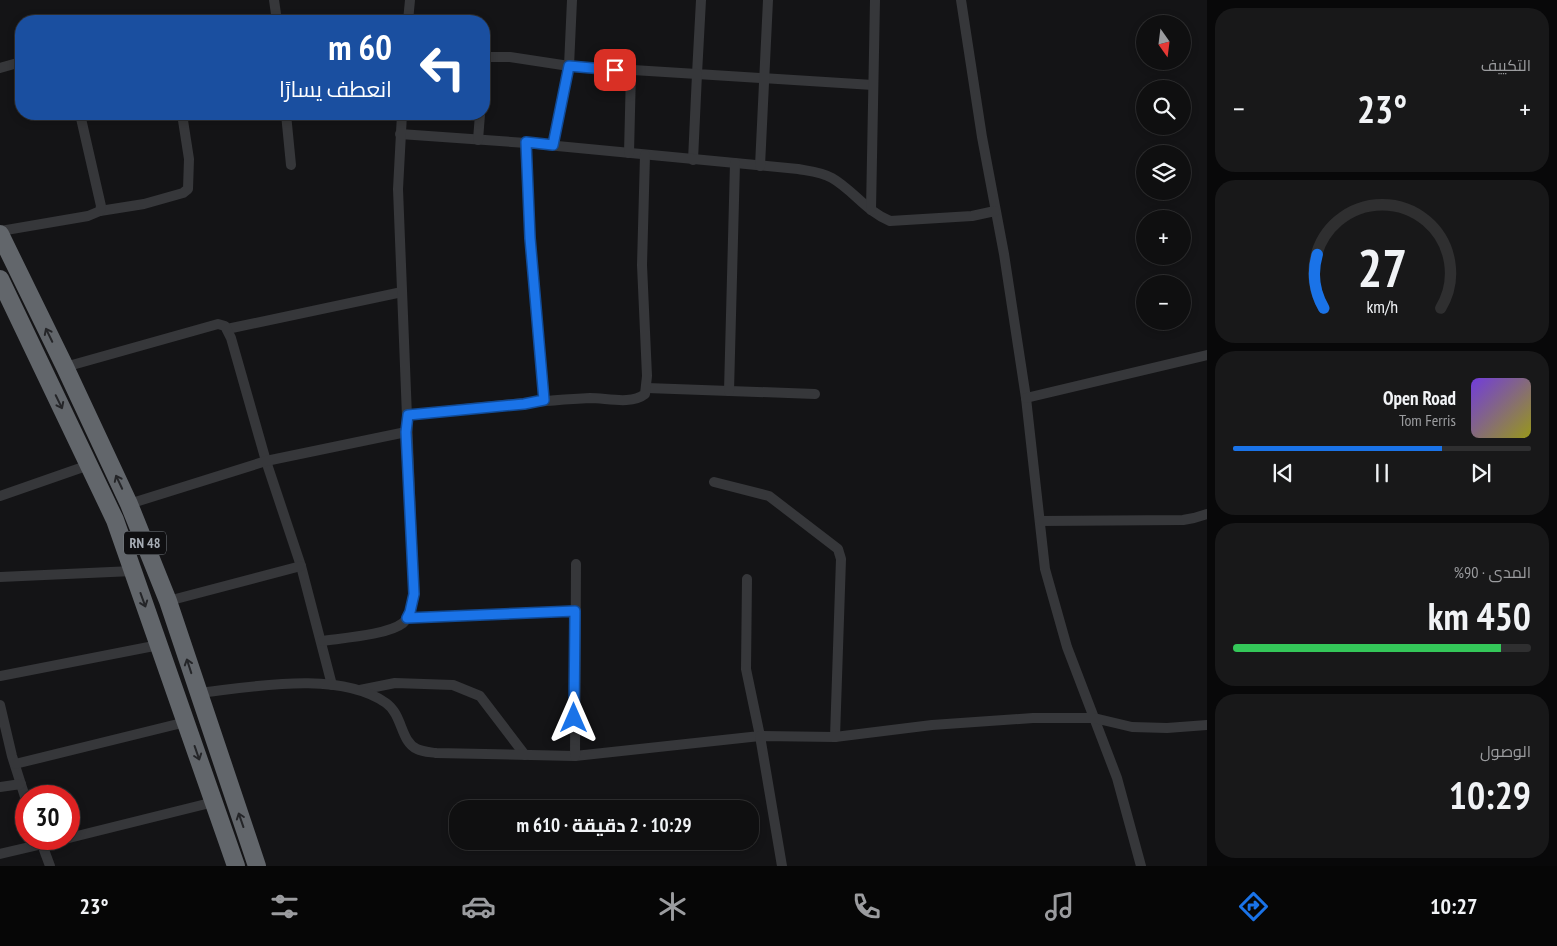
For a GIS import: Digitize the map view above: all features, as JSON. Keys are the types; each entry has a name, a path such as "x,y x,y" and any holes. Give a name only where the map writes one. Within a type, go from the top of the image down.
{"highway":[{"name":"RN 48","path":"0,233 129,504 168,601 257,866"},
{"name":"RN 48","path":"0,279 114,520 236,866"}],"street":[{"path":"274,0 276,15"},
{"path":"409,15 410,0"},
{"path":"553,145 569,66 572,0"},
{"path":"693,160 700,0"},
{"path":"760,166 768,0"},
{"path":"871,210 875,0"},
{"path":"961,0 1026,398 1045,569 1067,647 1117,778 1141,866"},
{"path":"490,57 510,57 569,66 631,71 873,85"},
{"path":"0,68 15,64"},
{"path":"629,153 631,71"},
{"path":"81,120 101,206 100,211"},
{"path":"0,233 88,216 100,211 144,204 188,190 189,159 183,120"},
{"path":"286,120 290,164"},
{"path":"322,641 380,632 402,624 410,612 414,584 406,432 408,415 405,397 398,189 401,120"},
{"path":"478,140 480,120"},
{"path":"400,134 526,142 798,169 828,176 882,218 890,221 972,216 995,212"},
{"path":"526,142 530,238 544,400"},
{"path":"408,415 524,404 544,400 594,398 629,400 640,398 645,394 647,388 642,265 646,155"},
{"path":"729,391 735,163"},
{"path":"227,329 402,292"},
{"path":"65,367 218,324 227,329 266,461 301,566 332,685"},
{"path":"1026,398 1207,355"},
{"path":"647,388 815,394"},
{"path":"129,504 266,461 406,432"},
{"path":"0,496 89,465"},
{"path":"714,482 770,496 838,549 841,559 835,737"},
{"path":"1040,521 1183,520 1207,514"},
{"path":"574,756 576,564"},
{"path":"168,601 301,566"},
{"path":"0,577 133,571"},
{"path":"747,579 746,670 760,736 782,866"},
{"path":"407,618 575,611"},
{"path":"0,676 159,645"},
{"path":"360,690 395,683 453,685 480,696 525,756"},
{"path":"198,694 274,685 332,685 360,690 387,704 396,712 405,738 417,749 436,753 525,756 574,756 760,736 835,737 932,725 1024,718 1094,718 1132,728 1207,725"},
{"path":"0,787 21,784 1,711"},
{"path":"15,764 186,722"},
{"path":"80,835 214,802"},
{"path":"0,854 15,850"},
{"path":"44,850 50,866"}],"route":[{"path":"574,718 575,611 407,618 414,594 414,566 406,432 408,415 524,404 544,400 530,238 526,142 553,145 569,66 615,70"}]}
